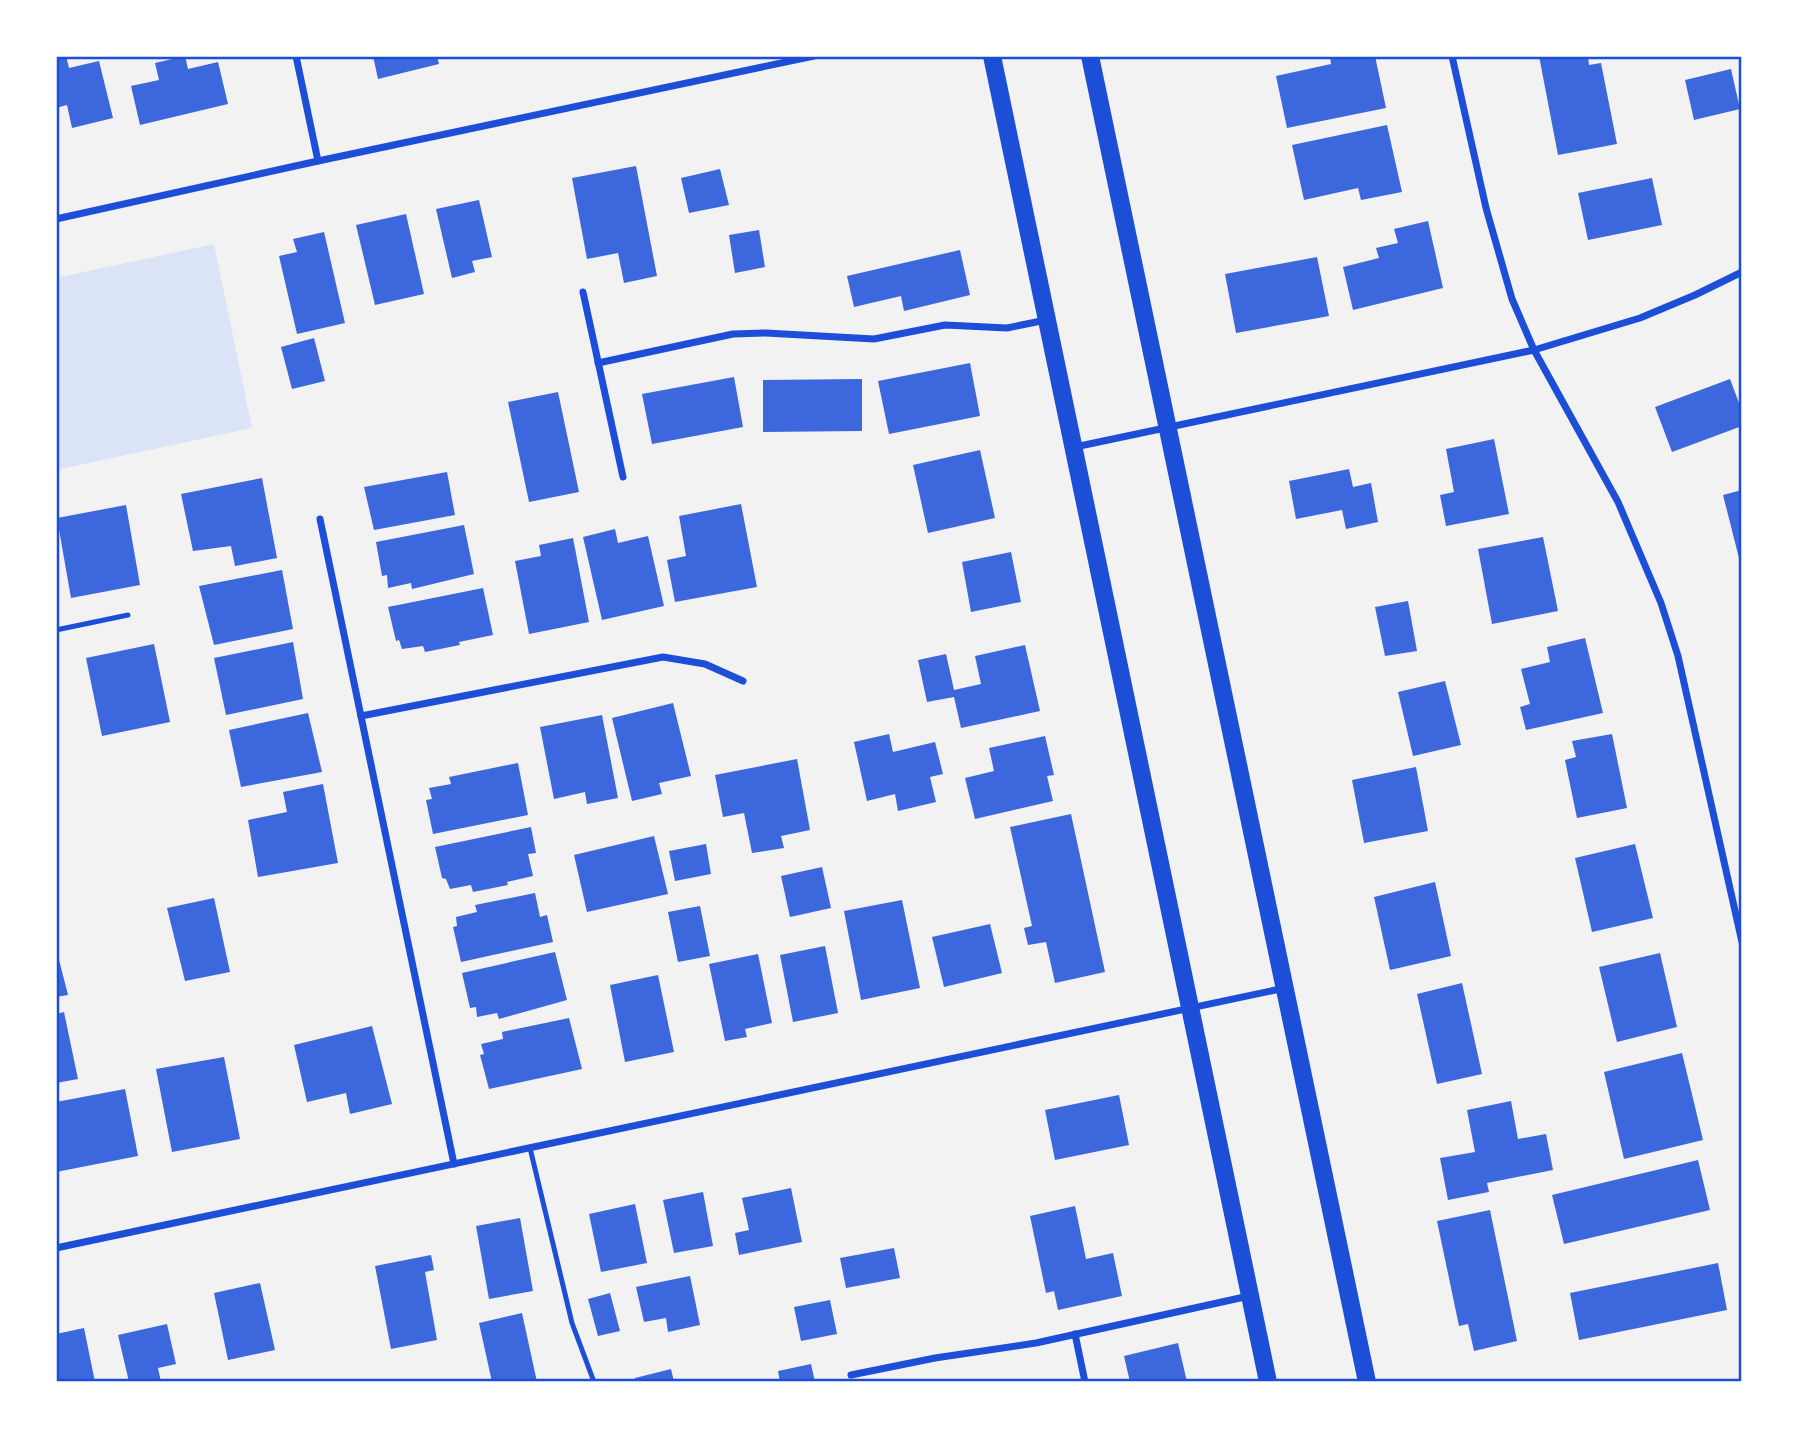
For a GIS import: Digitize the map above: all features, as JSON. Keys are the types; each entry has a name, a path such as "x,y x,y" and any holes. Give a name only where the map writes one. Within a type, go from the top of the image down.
{"main road":[{"path":"992,56 1268,1382"},
{"path":"1090,56 1367,1382"}],"street":[{"path":"296,56 318,161"},
{"path":"56,219 814,56"},
{"path":"1452,56 1486,208 1512,299 1534,350 1618,502 1661,603 1678,656 1742,942"},
{"path":"1073,448 1534,350 1640,318 1742,272"},
{"path":"583,292 623,478"},
{"path":"598,363 733,334 766,333 874,339 945,325 1007,328 1047,320"},
{"path":"320,519 454,1164"},
{"path":"361,716 663,657 705,664 743,681"},
{"path":"56,1248 1285,988"},
{"path":"851,1375 1075,1334 1250,1296"},
{"path":"1075,1334 1086,1382"}],"lane":[{"path":"56,630 128,615"},
{"path":"530,1148 572,1323 594,1382"}],"shaded area":[{"path":"214,244 252,428 56,470 56,278"}],"building":[{"path":"56,56 66,56 69,68 99,61 113,118 72,128 67,105 56,108"},
{"path":"185,56 188,69 218,62 228,104 140,125 131,86 159,80 155,63"},
{"path":"373,56 437,56 439,64 378,79"},
{"path":"1330,56 1375,56 1386,108 1287,128 1276,76 1331,64"},
{"path":"1539,56 1588,56 1589,65 1601,63 1617,144 1558,155"},
{"path":"1731,69 1740,109 1694,120 1685,80"},
{"path":"1387,125 1402,192 1361,200 1358,188 1304,200 1292,145"},
{"path":"636,166 657,276 624,283 618,253 587,259 572,178"},
{"path":"720,169 729,205 689,213 681,178"},
{"path":"1652,178 1662,225 1588,240 1578,193"},
{"path":"479,200 492,257 472,261 475,272 452,278 436,209"},
{"path":"406,214 424,294 375,305 356,225"},
{"path":"1428,221 1443,288 1353,310 1343,267 1379,258 1376,248 1398,243 1394,229"},
{"path":"759,230 765,267 735,273 729,235"},
{"path":"324,232 345,323 297,334 279,256 297,252 293,239"},
{"path":"960,250 970,295 904,311 901,296 854,307 847,276"},
{"path":"1317,257 1329,316 1236,333 1225,274"},
{"path":"314,338 325,381 292,389 281,347"},
{"path":"970,363 980,416 889,434 878,381"},
{"path":"734,377 743,427 652,444 642,394"},
{"path":"862,379 862,431 763,432 763,380"},
{"path":"1730,379 1742,411 1742,426 1672,452 1655,407"},
{"path":"558,392 579,492 529,502 508,402"},
{"path":"1494,439 1509,514 1446,526 1440,495 1454,492 1446,449"},
{"path":"980,450 995,518 928,533 913,465"},
{"path":"1349,469 1353,487 1371,483 1378,522 1346,529 1342,510 1296,519 1289,481"},
{"path":"447,472 455,515 374,530 364,487"},
{"path":"262,478 277,558 235,566 231,546 193,551 181,494"},
{"path":"1742,490 1742,565 1741,566 1723,495"},
{"path":"741,504 757,587 675,602 667,560 686,556 679,516"},
{"path":"126,505 140,585 71,598 57,518"},
{"path":"464,525 474,574 412,589 411,583 388,588 387,575 382,576 376,542"},
{"path":"615,529 618,543 648,536 664,606 602,620 583,537"},
{"path":"1543,537 1558,611 1492,624 1478,549"},
{"path":"573,538 589,622 529,634 515,561 541,556 539,545"},
{"path":"1011,552 1021,602 971,612 962,562"},
{"path":"282,570 293,629 214,645 199,586"},
{"path":"483,588 493,635 425,652 423,646 402,649 399,640 396,641 388,607"},
{"path":"1408,601 1417,651 1385,656 1375,607"},
{"path":"1585,638 1603,713 1526,730 1520,707 1530,704 1521,669 1550,662 1547,647"},
{"path":"293,642 303,699 226,715 214,658"},
{"path":"154,644 170,722 102,736 86,658"},
{"path":"1025,645 1040,711 961,728 954,697 927,702 918,660 946,654 954,690 981,684 975,656"},
{"path":"1445,681 1461,745 1413,756 1398,692"},
{"path":"673,703 691,776 659,783 662,794 632,801 612,718"},
{"path":"308,713 322,772 241,787 229,730"},
{"path":"602,715 618,798 587,804 585,792 554,799 540,727"},
{"path":"889,734 893,752 935,742 943,774 930,777 936,802 898,811 895,794 867,801 854,742"},
{"path":"1612,734 1627,808 1577,818 1565,760 1576,757 1572,741"},
{"path":"1045,736 1054,775 1047,776 1053,801 975,819 965,778 994,771 989,748"},
{"path":"797,759 810,830 781,836 784,848 752,853 744,813 723,817 715,775"},
{"path":"518,763 528,815 433,834 426,800 432,799 429,788 451,784 449,777"},
{"path":"1416,767 1428,831 1364,843 1352,780"},
{"path":"323,784 338,863 258,877 248,820 287,812 283,792"},
{"path":"1071,814 1105,972 1055,983 1046,942 1028,945 1024,928 1032,926 1010,827"},
{"path":"531,827 536,853 528,854 533,876 507,882 508,885 473,892 471,885 450,889 446,879 442,878 435,847"},
{"path":"654,836 668,894 587,912 574,855"},
{"path":"706,844 711,874 675,881 669,851"},
{"path":"1635,844 1653,918 1592,932 1575,858"},
{"path":"822,867 831,908 790,917 781,876"},
{"path":"1435,882 1451,956 1390,970 1374,897"},
{"path":"535,893 540,917 547,915 553,942 461,962 453,927 457,926 456,917 477,912 475,905"},
{"path":"214,898 230,972 185,981 167,908"},
{"path":"902,900 920,988 861,1000 844,911"},
{"path":"700,906 710,956 678,962 668,912"},
{"path":"990,924 1002,973 944,987 932,937"},
{"path":"825,946 838,1013 793,1022 780,955"},
{"path":"56,948 68,995 56,997"},
{"path":"555,952 567,1000 499,1019 497,1013 477,1017 476,1007 470,1008 462,973"},
{"path":"1660,953 1677,1027 1617,1042 1599,967"},
{"path":"758,954 772,1023 745,1029 747,1037 725,1041 709,964"},
{"path":"658,975 674,1052 625,1062 610,985"},
{"path":"1462,983 1482,1074 1437,1084 1417,994"},
{"path":"64,1012 78,1079 56,1083 56,1014"},
{"path":"569,1018 582,1069 489,1089 480,1055 484,1054 481,1044 503,1039 502,1032"},
{"path":"372,1026 392,1104 350,1114 346,1093 307,1102 294,1045"},
{"path":"1682,1053 1703,1140 1624,1159 1604,1072"},
{"path":"224,1057 240,1139 172,1152 156,1069"},
{"path":"125,1089 138,1156 56,1172 56,1102"},
{"path":"1119,1095 1129,1145 1055,1160 1045,1110"},
{"path":"1511,1101 1518,1139 1546,1134 1553,1170 1487,1183 1489,1192 1448,1200 1440,1158 1475,1152 1467,1110"},
{"path":"1698,1160 1710,1210 1564,1244 1552,1195"},
{"path":"791,1188 802,1242 739,1255 735,1233 749,1230 742,1198"},
{"path":"703,1192 713,1246 674,1253 663,1200"},
{"path":"635,1204 647,1263 601,1272 589,1214"},
{"path":"1075,1206 1086,1259 1113,1253 1122,1296 1058,1310 1054,1291 1046,1293 1030,1216"},
{"path":"1490,1210 1517,1341 1474,1351 1468,1324 1459,1326 1437,1221"},
{"path":"520,1218 533,1291 489,1299 476,1226"},
{"path":"894,1248 900,1278 846,1288 840,1258"},
{"path":"431,1255 434,1270 425,1272 437,1340 391,1349 375,1266"},
{"path":"1718,1263 1727,1310 1579,1340 1570,1293"},
{"path":"690,1276 700,1325 668,1332 666,1318 644,1322 636,1287"},
{"path":"260,1283 275,1350 228,1360 214,1293"},
{"path":"610,1293 620,1331 598,1336 588,1299"},
{"path":"830,1300 837,1334 801,1341 794,1307"},
{"path":"522,1313 537,1382 492,1382 479,1323"},
{"path":"167,1324 176,1364 158,1368 161,1382 129,1382 118,1335"},
{"path":"84,1328 95,1382 56,1382 56,1334"},
{"path":"1178,1343 1187,1382 1130,1382 1124,1356"},
{"path":"811,1364 815,1382 780,1382 778,1371"},
{"path":"671,1369 674,1382 635,1382 635,1378"}]}
